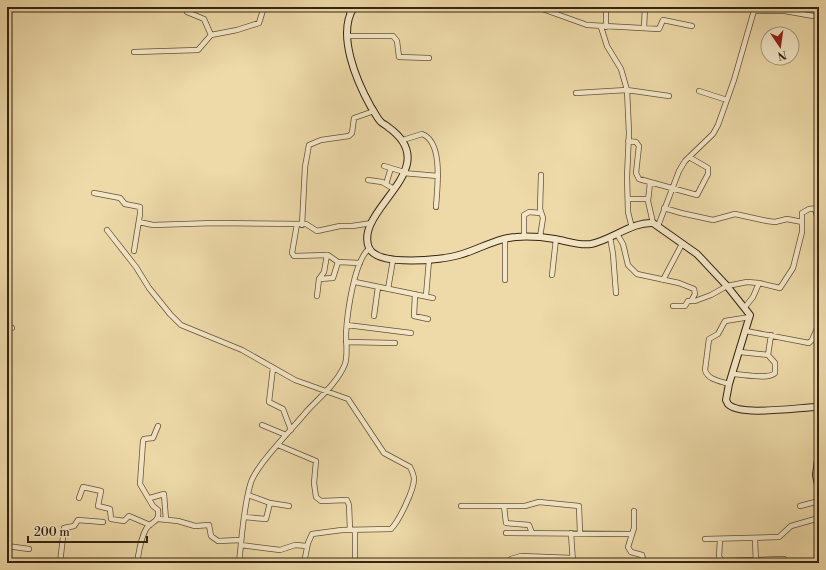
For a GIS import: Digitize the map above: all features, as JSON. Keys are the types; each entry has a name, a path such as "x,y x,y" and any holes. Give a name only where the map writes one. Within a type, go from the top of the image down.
{"street":[{"path":"134,52 198,50 211,35 257,24 261,21 263,10 273,7"},
{"path":"346,7 350,13"},
{"path":"354,7 350,13 348,36 353,69 380,121 403,140 408,153 404,173 372,223 368,237 370,248 375,254 392,260 429,260 459,255 505,239 524,237 556,239 583,245 592,244 632,228 655,225"},
{"path":"411,7 419,9 425,7"},
{"path":"537,7 587,25 603,27 659,29 662,20 692,26"},
{"path":"606,7 603,27 607,46 621,69 627,90 628,212 632,228"},
{"path":"644,28 645,7"},
{"path":"655,225 664,208 679,171 689,157 713,134 727,100 755,9 785,11 819,17"},
{"path":"187,12 204,19 211,35"},
{"path":"348,36 393,36 397,41 399,57 429,58"},
{"path":"576,93 627,90 669,96"},
{"path":"699,91 727,100"},
{"path":"360,262 338,262 331,256 327,255 293,256 299,224 305,167 309,145 321,140 349,136 352,133 354,118 374,111"},
{"path":"403,140 422,134 426,136 437,159 438,176 436,207"},
{"path":"628,141 636,142 639,146 637,176 642,181 694,195 699,192 708,168 689,157"},
{"path":"384,166 404,173 438,176"},
{"path":"386,184 391,168"},
{"path":"540,237 543,218 541,212 541,175"},
{"path":"627,177 637,176"},
{"path":"368,180 386,184 394,189"},
{"path":"650,183 648,199 655,225 697,254 745,307 750,317 729,384 727,402 730,407 764,411 819,407"},
{"path":"94,193 120,198 125,204 139,206 141,212 134,250"},
{"path":"628,199 648,199"},
{"path":"664,208 681,214 713,220 735,214 767,221 787,219 802,222"},
{"path":"673,306 683,306 688,301 695,301 711,296 727,286 747,282 759,283 778,288 793,268 802,232 802,213 817,208 819,222"},
{"path":"524,237 524,215 529,212 541,212"},
{"path":"139,222 153,225 215,223 299,224 310,226 317,231 340,226 372,223"},
{"path":"107,230 136,267 149,288 181,325 242,350 295,380 327,388 348,399 384,453 391,458 408,464 414,480 412,488 394,526 386,530 352,530 316,533 310,537 304,563"},
{"path":"617,234 623,244 627,261 631,269 640,275 694,289 695,294 691,301"},
{"path":"610,237 614,254 616,293"},
{"path":"505,239 506,280"},
{"path":"552,275 556,239"},
{"path":"663,280 682,244"},
{"path":"239,563 244,517 252,481 286,435 344,366 346,360 347,325 355,282 362,256 370,248"},
{"path":"317,296 319,279 324,272 327,255"},
{"path":"388,289 392,260"},
{"path":"426,296 429,260"},
{"path":"319,279 332,278 338,262"},
{"path":"355,282 432,298"},
{"path":"745,307 753,297 759,283"},
{"path":"374,316 378,287"},
{"path":"415,294 414,316 428,319"},
{"path":"729,384 706,375 705,370 708,339 718,334 725,321 750,317"},
{"path":"746,331 809,343 812,340 819,324"},
{"path":"347,325 411,332"},
{"path":"768,355 771,335"},
{"path":"346,342 395,344"},
{"path":"732,374 770,377 775,373 776,367 774,360 768,355 740,352"},
{"path":"273,368 269,402 283,409 291,430"},
{"path":"262,425 286,435"},
{"path":"158,426 153,438 144,439 143,441 140,484 158,510 158,519"},
{"path":"278,445 316,461 314,483 316,497 321,501 347,500 349,505 355,563"},
{"path":"819,452 817,475 819,490"},
{"path":"79,498 83,487 101,491 98,506 110,509 111,519 124,521 128,516 150,525"},
{"path":"150,498 164,494 166,520"},
{"path":"248,495 288,506"},
{"path":"800,506 819,501"},
{"path":"244,517 265,520 270,502"},
{"path":"461,506 525,506 539,502 579,506 580,533"},
{"path":"504,506 506,523 529,525 532,533"},
{"path":"634,511 632,534 628,543 629,550 642,555 644,563"},
{"path":"705,539 755,539 779,537 791,526 819,518"},
{"path":"137,563 141,541 146,530 158,519 178,521 195,526 210,525 211,536 218,541 241,542 280,550 295,545 307,546"},
{"path":"67,563 60,563 64,528 74,526 78,520 103,522"},
{"path":"506,533 632,534"},
{"path":"510,563 511,558 521,556 572,560 571,533"},
{"path":"720,539 719,557 723,561 784,559"},
{"path":"755,539 756,561"},
{"path":"7,546 29,548"},
{"path":"7,561 11,563"}]}
